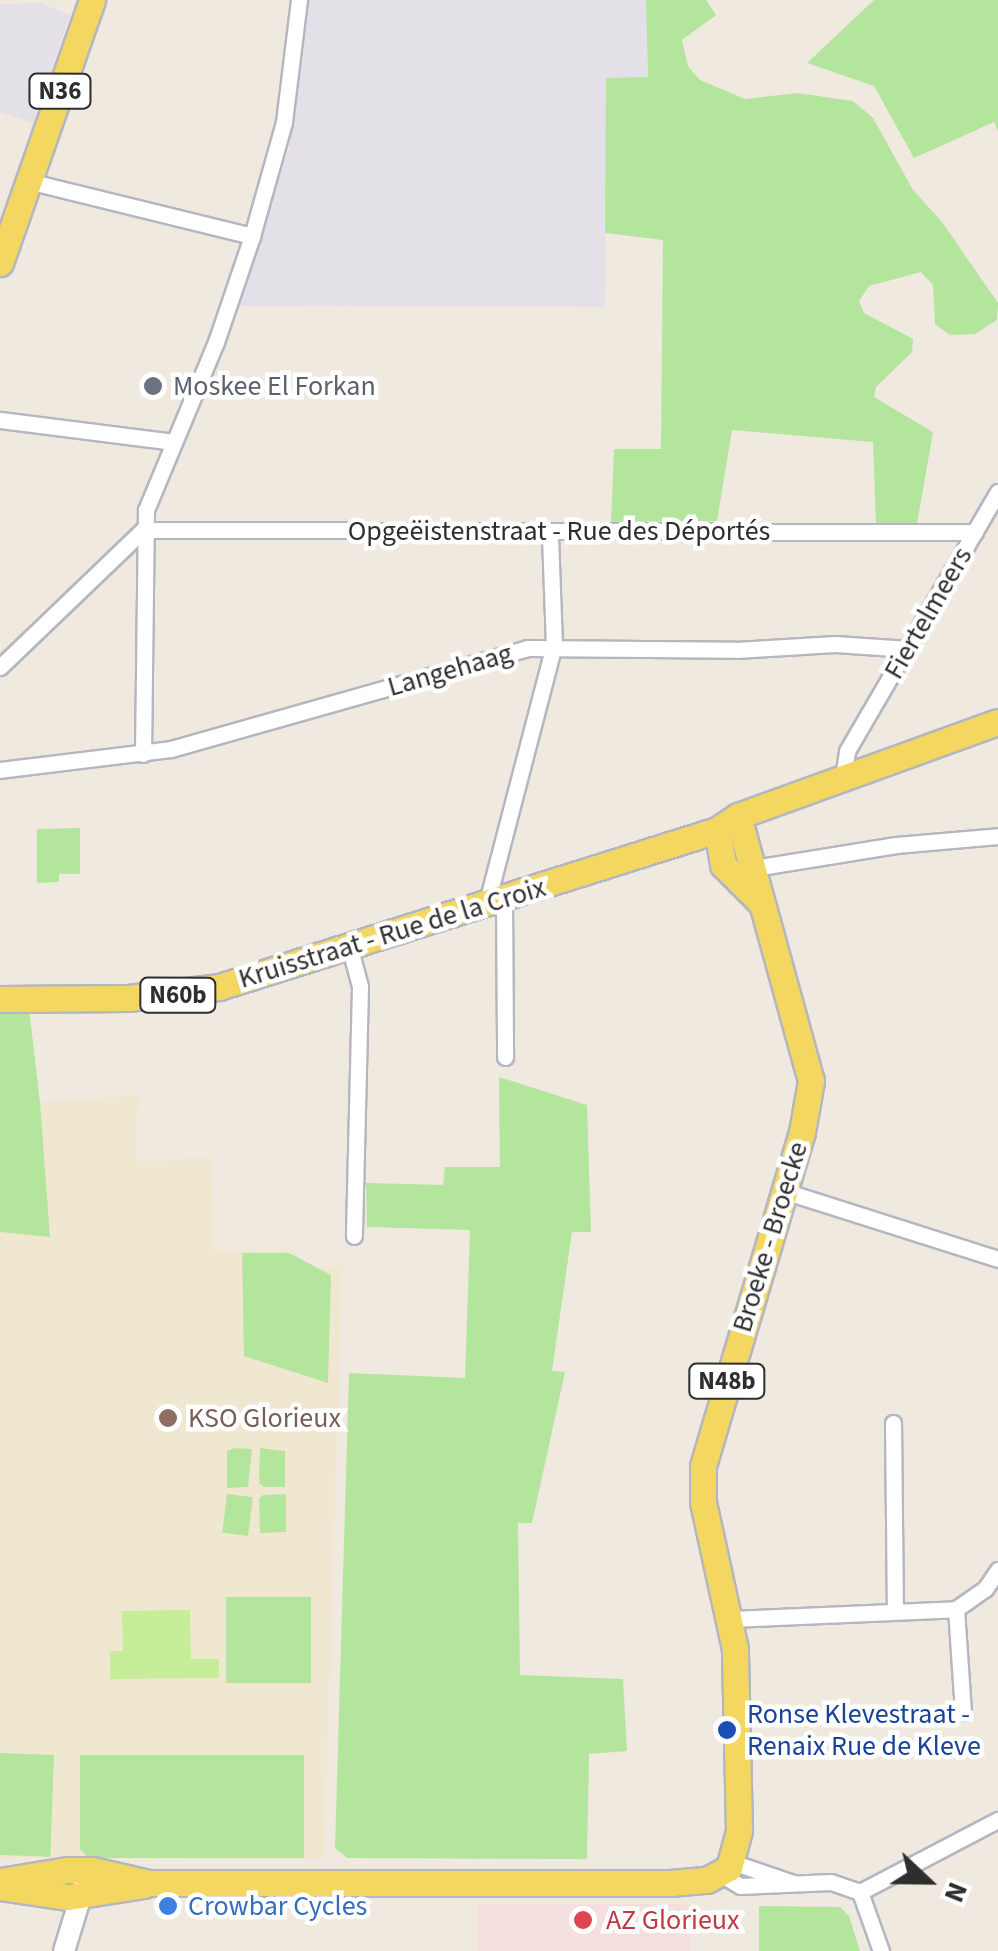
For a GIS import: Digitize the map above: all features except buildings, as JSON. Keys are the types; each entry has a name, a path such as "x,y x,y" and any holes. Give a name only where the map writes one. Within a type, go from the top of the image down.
{"main road":[{"name":"N36","path":"0,263 92,0"},
{"name":"Kruisstraat - Rue de la Croix","path":"0,998 190,994 495,903 998,722"},
{"name":"Broeke - Broecke","path":"727,822 741,870 766,911 810,1080 802,1132 704,1466 703,1502 730,1619 739,1819 727,1868"},
{"path":"0,1884 67,1870 149,1883 661,1883 727,1868"},
{"path":"0,1884 69,1897 149,1883"}],"street":[{"path":"142,754 146,510 216,342 252,236 284,122 299,0"},
{"path":"28,182 252,236"},
{"path":"0,420 174,442"},
{"name":"Fiertelmeers","path":"854,774 842,765 858,732 998,492"},
{"name":"Opgeëistenstraat - Rue des Déportés","path":"144,530 414,528 550,534 975,532"},
{"path":"0,667 144,530"},
{"path":"505,1057 495,903 554,645 550,534"},
{"name":"Langehaag","path":"0,770 142,754 527,648 554,645 736,650 835,644 909,648"},
{"path":"741,870 915,842 998,836"},
{"path":"350,948 360,987 354,1236"},
{"path":"784,1191 998,1258"},
{"path":"894,1423 895,1609"},
{"path":"730,1619 956,1609 985,1589 998,1570"},
{"path":"956,1609 963,1712"},
{"path":"863,1898 998,1820"},
{"path":"727,1868 793,1882 831,1882 863,1898 881,1951"},
{"path":"64,1951 69,1897 84,1886 67,1870 52,1888 69,1897"}],"shaded area":[{"path":"307,0 646,0 648,77 607,78 605,307 238,306 289,148"},
{"path":"41,3 70,15 33,123 0,112 0,4"},
{"name":"KSO Glorieux","path":"138,1095 136,1162 211,1158 214,1250 296,1251 297,1266 342,1266 324,1859 0,1858 0,1232 50,1236 40,1103"},
{"name":"AZ Glorieux","path":"477,1904 690,1904 690,1951 477,1951"}],"green space":[{"path":"646,0 706,0 716,15 682,40 688,66 700,80 745,99 797,93 853,101 873,118 913,190 942,222 998,303 997,320 975,334 950,335 935,324 933,285 921,272 869,286 859,301 864,313 913,339 912,352 876,387 874,397 933,432 917,524 876,524 873,442 732,430 717,521 611,522 614,449 661,449 663,240 605,233 606,78 648,77"},
{"path":"874,0 998,0 998,132 994,122 914,158 874,86 807,63"},
{"path":"80,828 80,874 59,874 59,882 37,883 37,829"},
{"path":"29,1008 50,1237 0,1232 0,1009"},
{"path":"499,1077 587,1105 591,1232 572,1232 552,1371 565,1372 532,1523 518,1523 520,1675 623,1679 627,1751 589,1754 587,1859 347,1858 335,1848 349,1373 465,1378 470,1230 367,1227 366,1183 443,1185 445,1167 500,1167"},
{"path":"242,1253 289,1253 331,1275 328,1383 244,1356"},
{"path":"260,1448 285,1451 285,1487 264,1487 259,1483"},
{"path":"252,1449 248,1487 227,1488 227,1451"},
{"path":"227,1494 253,1497 248,1536 222,1533"},
{"path":"286,1494 286,1532 260,1533 259,1499 263,1495"},
{"path":"226,1597 311,1597 311,1683 226,1683"},
{"path":"190,1610 191,1659 219,1659 219,1678 110,1679 110,1651 123,1651 122,1611"},
{"path":"0,1753 54,1755 50,1857 0,1855"},
{"path":"80,1755 304,1755 304,1858 89,1858 80,1849"},
{"path":"759,1906 840,1907 849,1916 860,1951 759,1951"}],"place":[{"name":"Moskee El Forkan","path":"153,386"},
{"name":"KSO Glorieux","path":"168,1418"},
{"name":"Ronse Klevestraat - Renaix Rue de Kleve","path":"727,1730"},
{"name":"Crowbar Cycles","path":"168,1906"},
{"name":"AZ Glorieux","path":"583,1920"}]}
